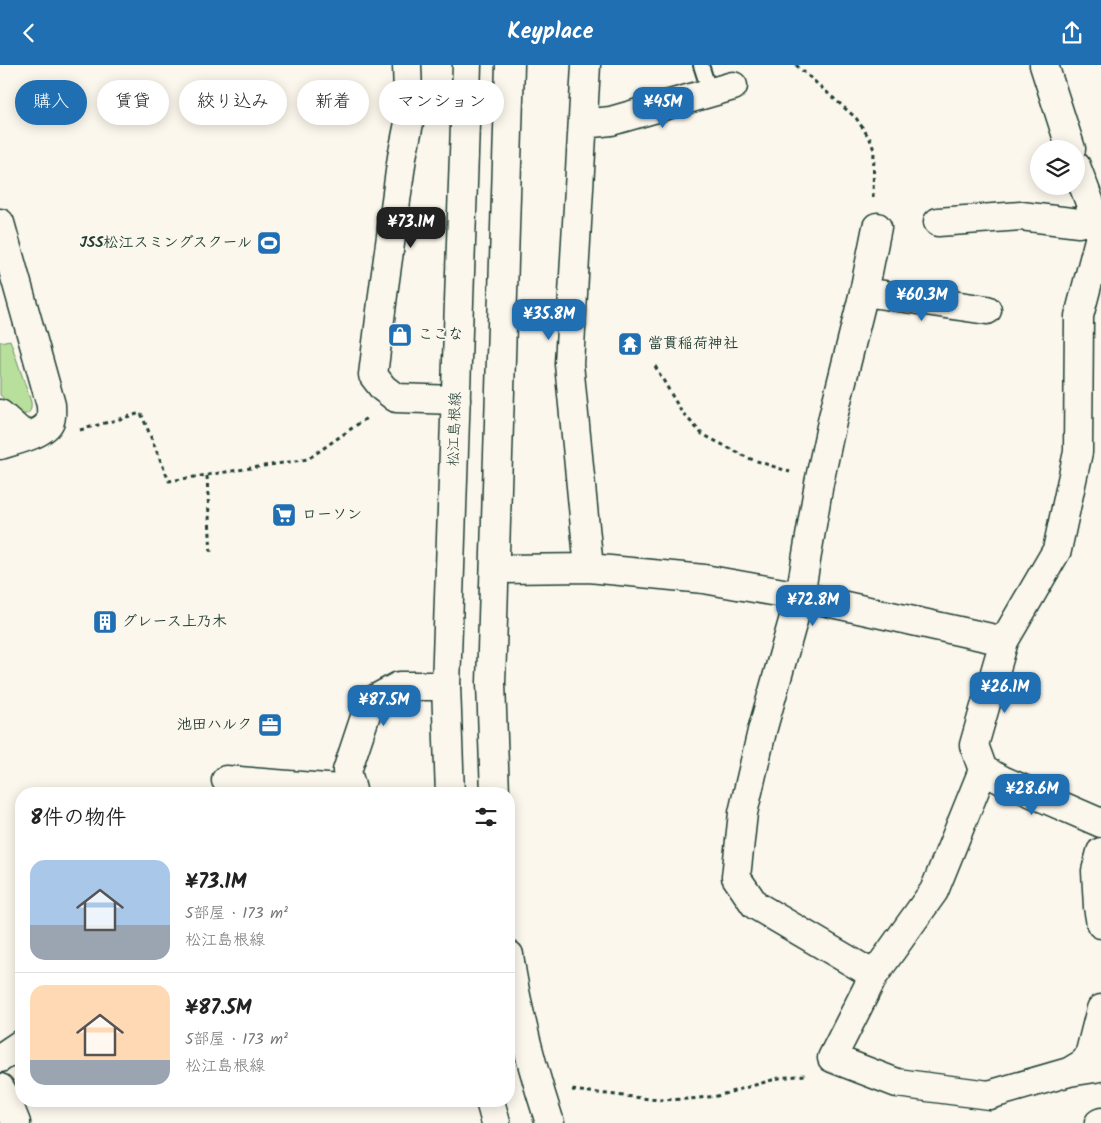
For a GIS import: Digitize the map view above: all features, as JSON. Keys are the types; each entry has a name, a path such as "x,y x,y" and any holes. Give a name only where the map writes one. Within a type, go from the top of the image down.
{"street":[{"path":"407,65 408,123 373,375 383,388 396,398 456,400"},
{"name":"松江島根線","path":"450,787 446,685 467,65"},
{"path":"496,787 491,683 510,65"},
{"path":"586,65 569,364 589,568"},
{"path":"1044,65 1068,140"},
{"path":"584,125 611,121 722,90"},
{"path":"1085,190 1099,227 1079,316 1078,452 1057,549 1004,641 974,745 983,770 934,891 874,975 832,1058 897,1083 988,1095 1069,1071 1101,1067"},
{"path":"938,222 1021,216 1099,227"},
{"path":"874,975 755,905 736,877 743,813 762,731 800,596 819,483 833,417 864,292 877,227"},
{"path":"0,445 39,429 52,415 51,405 2,235"},
{"path":"864,292 987,310"},
{"path":"0,414 18,431 39,429"},
{"path":"495,569 589,568 704,579 800,596 1004,641"},
{"path":"351,787 347,771 368,708 375,699 400,686 446,685"},
{"path":"983,770 1101,823"},
{"path":"226,780 300,787"},
{"path":"1101,852 1096,871 1101,923"},
{"path":"515,994 537,1085 550,1123"},
{"path":"1069,1071 1084,1063 1089,1056 1101,1009"},
{"path":"0,1058 15,1048"},
{"path":"0,1088 16,1123"},
{"path":"492,1107 496,1123"}],"lane":[{"path":"701,65 722,90"}],"path":[{"path":"796,65 856,118 870,139 874,150 872,221 877,227"},
{"path":"655,366 680,411 702,434 748,458 819,483"},
{"path":"39,429 76,431 141,413 169,481 308,459 396,398"},
{"path":"207,476 211,555"},
{"path":"569,1089 659,1100 690,1099 717,1095 780,1078 813,1074"}],"green space":[{"path":"10,340 31,402 31,408 27,414 19,412 0,395 0,342"}],"place":[{"name":"JSS松江スミングスクール","path":"269,243"},
{"name":"ここな","path":"400,335"},
{"name":"當貫稲荷神社","path":"630,344"},
{"name":"ローソン","path":"284,515"},
{"name":"グレース上乃木","path":"105,622"},
{"name":"池田ハルク","path":"270,725"}]}
